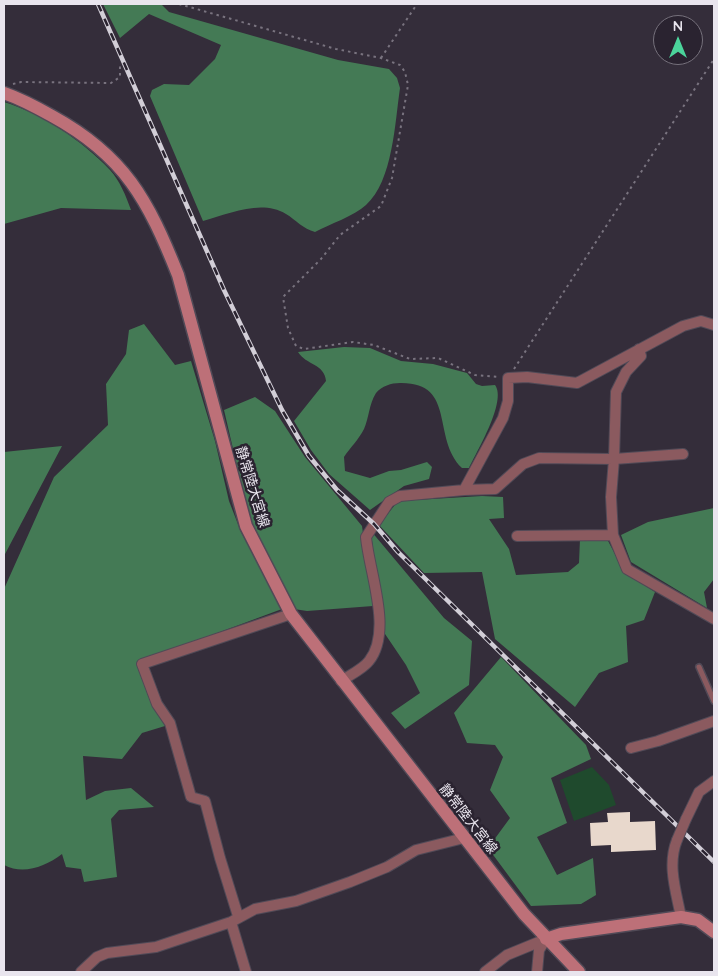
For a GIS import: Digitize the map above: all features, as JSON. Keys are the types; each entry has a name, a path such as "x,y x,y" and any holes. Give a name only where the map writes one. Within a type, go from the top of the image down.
{"main road":[{"name":"静常陸大宮線","path":"8,89 19,98 80,131 122,168 144,200 162,235 178,275 246,526 291,614 464,838 546,939 579,972"},
{"path":"546,939 560,934 681,917 698,920 714,932"}],"street":[{"path":"464,490 503,418 508,401 508,378 577,383 639,348 692,323 701,321 714,325"},
{"path":"639,348 641,356 626,372 616,392 611,497 613,535 627,569 714,619"},
{"path":"341,681 368,662 379,641 378,612 366,537 389,502 400,496 495,489 523,464 539,458 614,459 683,454"},
{"path":"517,536 613,535"},
{"path":"246,972 209,809 205,801 191,797 170,723 157,704 142,664 291,614"},
{"path":"631,748 658,741 714,721"},
{"path":"681,917 672,868 672,853 699,792 714,781"},
{"path":"81,972 97,957 107,953 156,947 235,919 265,906 296,901 350,882 387,867 416,850 464,838"},
{"path":"485,972 507,955 546,939"},
{"path":"537,972 539,950 546,939"}],"lane":[{"path":"699,667 714,701"}],"path":[{"path":"179,4 336,49 382,58 400,65 405,72 408,84 392,178 382,206 340,235 321,259 283,297 290,336 296,346 304,349 353,342 374,345 410,359 438,358 475,375 508,378 714,60"},
{"path":"382,58 417,4"},
{"path":"8,89 21,82 111,83 120,77 120,66 124,62"}],"green space":[{"path":"103,4 161,4 169,12 338,60 389,69 397,78 400,88 391,150 382,181 375,194 366,205 355,213 315,232 303,227 286,214 266,208 245,209 203,221 150,96 152,90 164,84 189,85 215,59 221,45 149,14 120,38"},
{"path":"4,102 32,113 61,129 99,159 114,174 131,210 61,208 4,224"},
{"path":"144,324 175,365 191,361 215,441 229,501 241,532 282,609 139,662 152,704 165,726 142,733 122,759 83,756 86,800 105,791 131,788 154,807 119,810 111,819 117,877 84,882 81,869 66,867 62,854 48,863 34,868 19,869 4,865 4,589 54,477 108,425 106,384 126,354 129,330"},
{"path":"344,347 370,348 401,361 433,364 467,373 476,384 482,386 495,385 498,392 494,414 469,468 462,468 453,456 447,442 441,414 429,392 418,385 397,383 390,384 376,393 364,429 344,457 345,471 370,478 389,471 401,470 427,462 432,467 429,479 404,486 370,510 329,474 311,450 294,421 326,381 322,371 298,352"},
{"path":"255,397 275,411 305,457 362,526 373,606 307,611 294,609 250,522 224,410"},
{"path":"62,446 4,556 4,452"},
{"path":"482,496 503,497 504,518 489,519 509,549 516,575 568,572 579,563 580,539 607,539 625,573 655,592 644,620 626,626 628,662 599,673 575,707 495,639 482,572 424,573 379,525 398,501"},
{"path":"714,508 714,579 704,592 707,608 631,562 621,535 648,522"},
{"path":"371,531 444,618 472,641 469,685 405,729 391,713 420,693 406,665 381,628"},
{"path":"501,657 586,745 591,759 551,778 567,823 537,837 557,875 593,858 596,895 581,904 531,906 488,848 510,818 490,790 503,757 495,745 467,743 454,713"},
{"path":"592,767 609,785 616,805 574,821 560,780"}],"building":[{"path":"630,812 630,822 655,821 656,850 611,852 611,845 591,846 590,823 608,822 607,813"}],"railway":[{"path":"98,4 224,290 282,410 309,456 337,490 374,524 398,552 714,862"}]}
